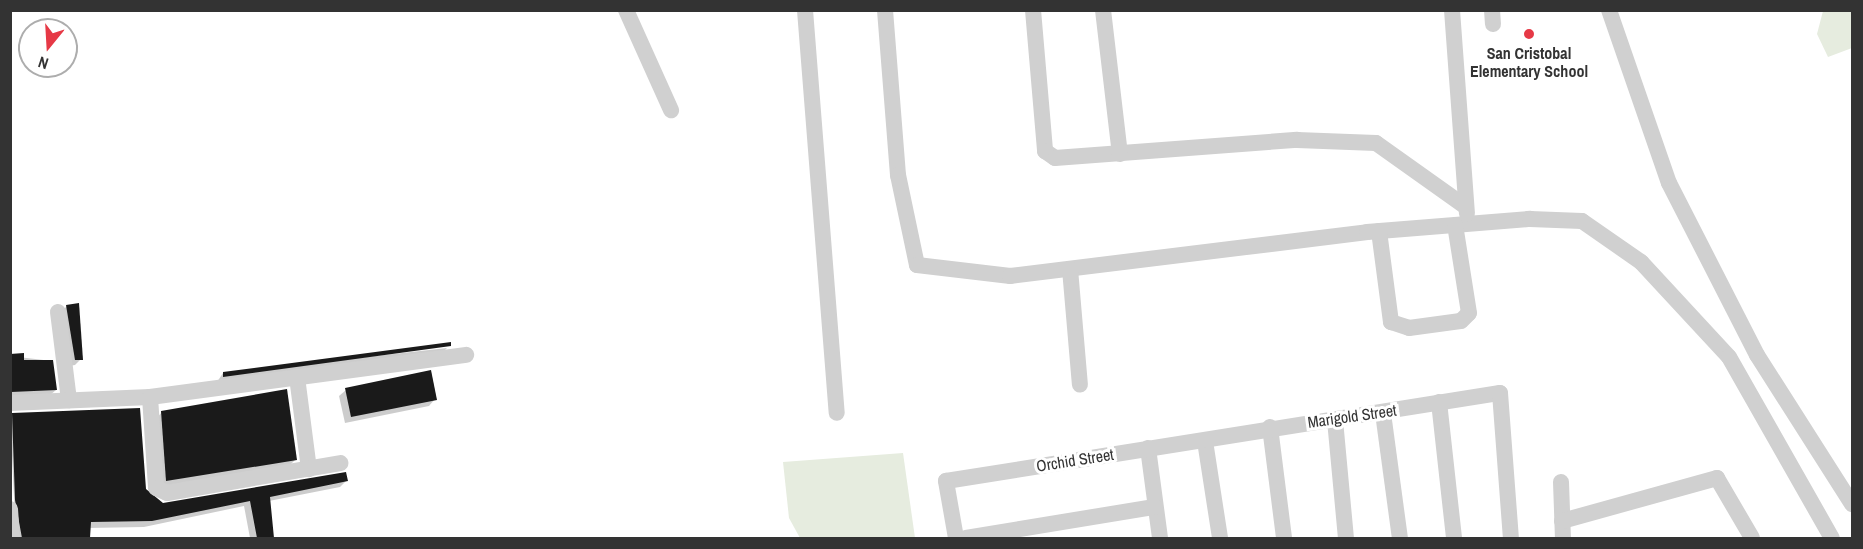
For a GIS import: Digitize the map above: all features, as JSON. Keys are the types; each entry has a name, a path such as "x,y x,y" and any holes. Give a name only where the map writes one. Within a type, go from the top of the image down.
{"street":[{"path":"626,10 671,110"},
{"path":"805,10 837,413"},
{"path":"885,10 898,174 917,265 1010,276 1463,219 1582,221 1641,262 1729,357 1832,538"},
{"path":"1033,10 1045,151 1055,158 1296,140 1376,143 1463,219"},
{"path":"1103,10 1119,154"},
{"path":"1379,231 1391,322 1409,328 1461,321 1469,313 1452,10"},
{"path":"1609,10 1669,183 1757,355 1852,504"},
{"path":"1070,270 1080,385"},
{"path":"58,312 69,400"},
{"path":"10,403 150,397 466,355"},
{"path":"297,377 309,469"},
{"name":"Marigold Street","path":"1205,441 1270,427 1383,413 1500,393 1511,538"},
{"path":"150,397 156,488 166,493 340,463"},
{"path":"1439,402 1454,538"},
{"path":"1383,413 1400,538"},
{"path":"1335,420 1346,538"},
{"path":"1270,427 1284,538"},
{"path":"1205,441 1220,538"},
{"name":"Orchid Street","path":"956,538 946,482 1148,448 1205,441"},
{"path":"1148,448 1154,507 1160,538"},
{"path":"1562,520 1718,478 1752,538"},
{"path":"1561,482 1563,538"},
{"path":"966,538 1154,507"},
{"path":"10,509 12,538"}],"shaded area":[{"path":"1823,11 1852,11 1852,48 1828,57 1817,34"},
{"path":"903,453 915,538 800,538 789,518 783,462"}],"building":[{"path":"79,303 83,360 75,360 66,305"},
{"path":"451,342 451,346 223,377 223,372"},
{"path":"24,353 24,360 53,360 57,390 11,392 10,354"},
{"path":"431,370 437,400 351,417 345,388"},
{"path":"287,389 297,460 166,481 161,411"},
{"path":"140,408 146,489 163,503 346,472 348,481 270,497 274,538 257,538 250,501 152,521 91,522 90,538 22,538 15,500 12,413"}],"place":[{"name":"San Cristobal Elementary School","path":"1529,34"}]}
